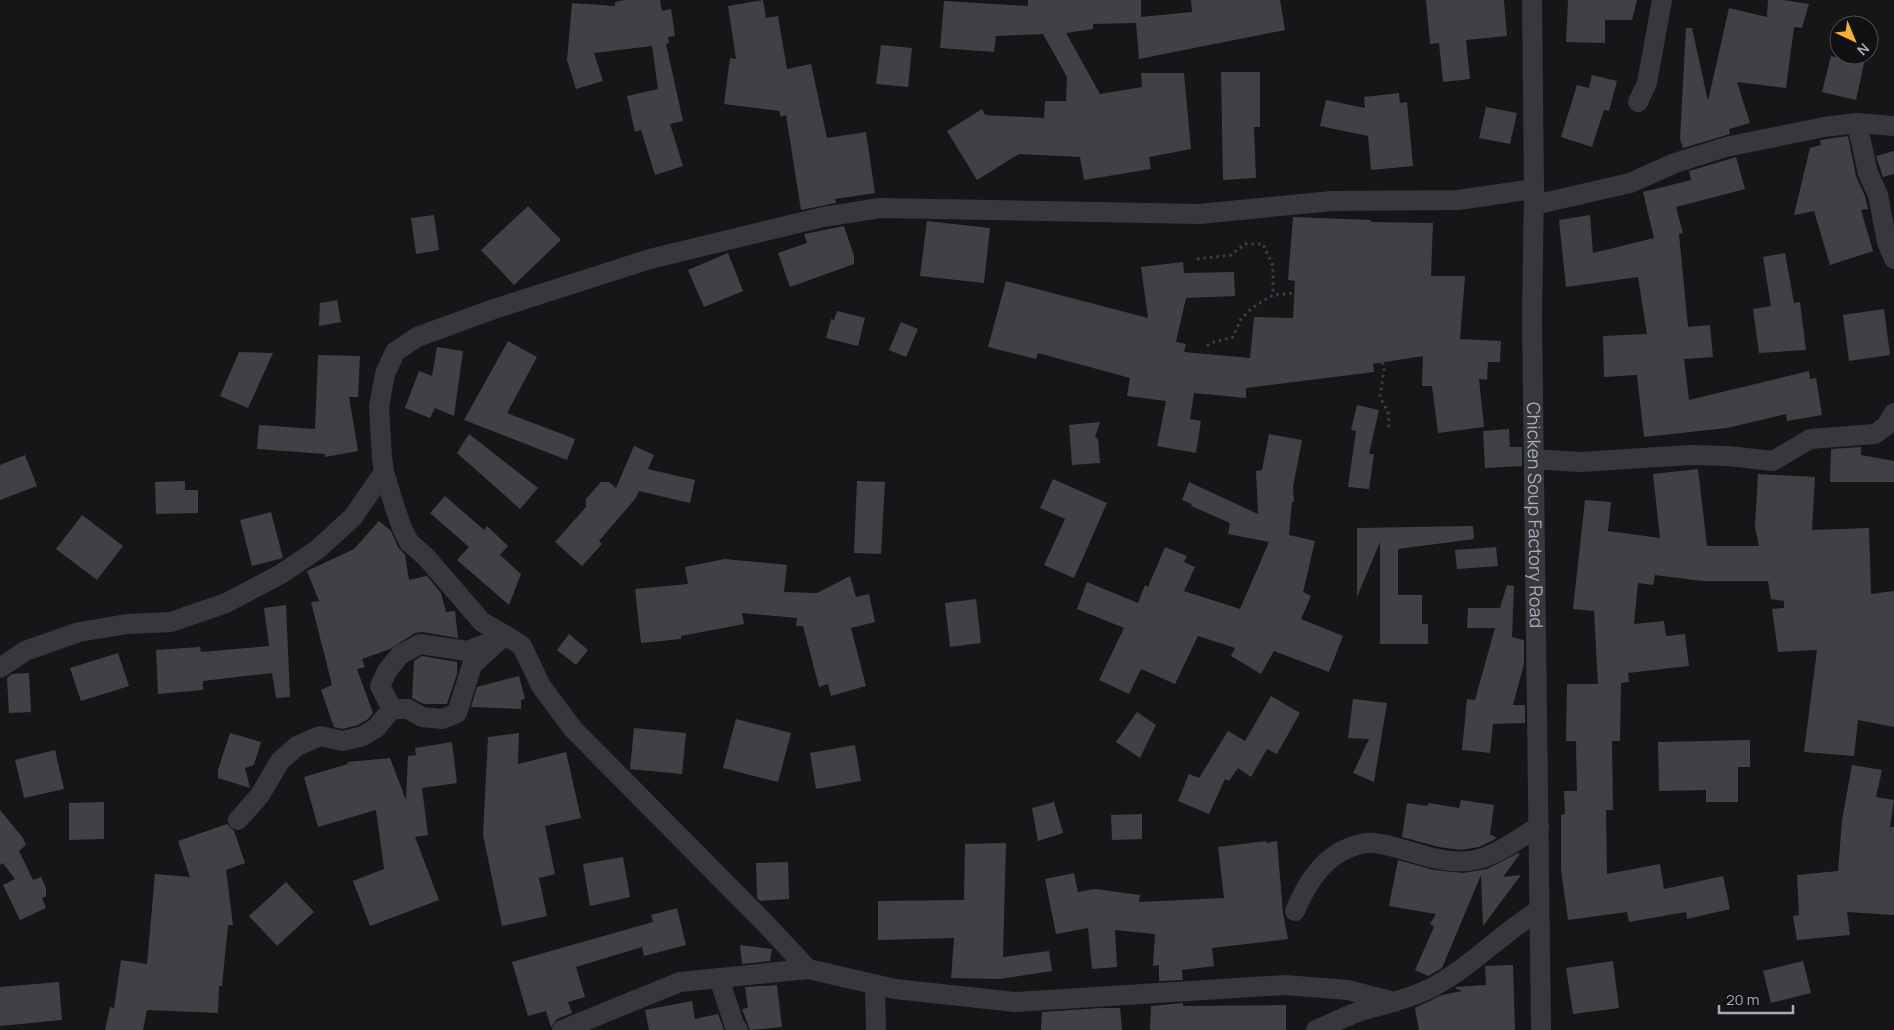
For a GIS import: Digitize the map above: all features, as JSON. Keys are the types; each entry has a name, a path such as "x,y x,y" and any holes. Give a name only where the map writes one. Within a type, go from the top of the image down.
{"street":[{"name":"Chicken Soup Factory Road","path":"1532,0 1534,197 1532,318 1541,1030"},
{"path":"1638,102 1647,82 1662,0"},
{"path":"1857,123 1868,173 1878,195 1887,242 1894,259"},
{"path":"808,969 573,729 541,686 522,646 482,622 426,557 409,542 402,528 384,472 379,407 385,374 395,352 417,337 494,309 650,259 822,217 880,208 1199,214 1332,201 1534,197 1630,183 1675,163 1726,147 1824,127 1857,123 1894,126"},
{"path":"1534,459 1580,462 1690,455 1728,456 1773,461 1810,439 1875,434 1886,426 1894,413"},
{"path":"0,668 25,651 79,632 127,624 172,622 226,603 280,574 318,549 353,517 384,472"},
{"path":"238,820 260,795 280,761 297,746 320,736 343,741 363,736 376,728 392,709 408,709 422,717 442,719 457,713 472,665 505,635"},
{"path":"392,709 380,686 387,671 400,655 420,644 467,652 505,635"},
{"path":"1295,911 1300,897 1313,877 1327,860 1342,850 1373,842 1434,859 1454,862 1476,860 1501,849 1539,826"},
{"path":"1316,1030 1359,1012 1430,989 1459,971 1516,924 1540,910"},
{"path":"562,1030 680,982 808,969 895,989 1015,1002 1285,985 1348,990 1394,1002"},
{"path":"720,978 734,1024 738,1030"},
{"path":"875,984 876,1030"}],"path":[{"path":"1197,259 1231,255 1246,244 1263,244 1274,266 1273,294"},
{"path":"1207,346 1233,337 1241,319 1252,308 1273,294 1307,292 1355,312 1375,329 1384,369 1380,397 1388,412 1389,431"}],"building":[{"path":"625,0 660,0 662,11 671,9 675,36 668,37 669,43 666,44 683,121 670,124 683,166 655,175 641,130 635,132 627,96 658,89 652,46 594,53 603,81 576,89 567,60 572,3 615,6 615,2"},
{"path":"763,0 766,18 778,16 787,69 811,64 827,138 866,132 875,193 835,199 836,203 801,210 786,115 781,117 779,111 724,104 730,58 736,59 728,6"},
{"path":"1028,0 1141,0 1141,17 1192,12 1191,0 1280,0 1285,30 1139,59 1136,23 1093,24 1093,29 1066,33 1100,94 1142,87 1141,73 1184,73 1191,149 1149,157 1151,169 1084,180 1080,157 1019,154 977,180 947,131 982,109 985,115 1044,118 1045,101 1066,101 1067,77 1043,34 996,36 994,52 940,48 944,1 1028,6"},
{"path":"1426,0 1504,0 1507,36 1466,40 1470,79 1443,82 1439,43 1430,44"},
{"path":"1568,0 1637,0 1632,20 1605,20 1605,43 1566,42"},
{"path":"1768,0 1809,4 1802,28 1794,27 1786,88 1737,82 1750,123 1729,129 1730,134 1683,148 1680,139 1686,28 1692,28 1708,101 1729,8 1767,17"},
{"path":"881,45 912,48 908,87 876,84"},
{"path":"1829,64 1864,65 1856,100 1822,92"},
{"path":"1221,72 1260,72 1260,127 1254,127 1256,178 1223,180"},
{"path":"1592,75 1617,81 1609,111 1604,110 1592,147 1561,137 1577,85 1589,88"},
{"path":"1399,93 1400,103 1407,102 1413,166 1371,170 1368,136 1320,126 1326,100 1365,108 1364,97"},
{"path":"1486,107 1517,113 1510,144 1479,138"},
{"path":"1848,136 1856,176 1865,196 1868,209 1861,210 1873,251 1830,265 1814,211 1794,215 1810,148 1821,145 1820,140"},
{"path":"1894,151 1894,174 1883,177 1876,156"},
{"path":"1736,157 1745,189 1676,207 1683,233 1679,234 1688,327 1710,325 1713,357 1684,359 1689,400 1809,371 1810,379 1816,378 1822,415 1787,421 1786,414 1727,428 1644,437 1637,375 1604,377 1603,336 1647,334 1638,277 1566,287 1559,220 1590,215 1593,253 1654,238 1643,192 1691,180 1689,171"},
{"path":"528,206 561,240 514,285 481,250"},
{"path":"434,215 439,250 416,254 411,218"},
{"path":"1293,217 1371,220 1371,222 1433,223 1431,276 1465,276 1460,339 1501,341 1500,362 1488,362 1487,380 1479,379 1484,427 1438,433 1432,386 1422,386 1423,356 1373,364 1374,372 1246,388 1246,398 1194,393 1190,419 1201,421 1196,453 1157,446 1166,401 1127,396 1130,378 1038,353 1036,359 988,347 1006,281 1148,318 1141,267 1183,262 1184,273 1234,272 1235,296 1186,298 1176,342 1186,344 1184,352 1250,358 1254,317 1293,318 1295,281 1288,280"},
{"path":"927,221 990,228 984,283 920,276"},
{"path":"844,226 854,256 854,264 790,287 778,253 807,243 804,234"},
{"path":"728,253 743,291 704,307 688,270"},
{"path":"1785,253 1794,303 1800,302 1806,350 1759,353 1753,309 1771,306 1763,257"},
{"path":"337,300 341,322 319,326 320,303"},
{"path":"1884,309 1890,355 1849,361 1843,315"},
{"path":"837,311 865,318 858,346 826,338 831,319 834,320"},
{"path":"901,322 918,329 906,357 889,350"},
{"path":"508,341 537,357 507,413 575,439 567,460 464,420"},
{"path":"437,347 463,351 454,416 435,408 430,418 405,408 419,371 432,376"},
{"path":"239,352 273,353 248,408 220,396"},
{"path":"318,355 360,356 358,397 349,397 358,451 325,457 325,454 257,449 259,425 315,429"},
{"path":"1357,405 1379,410 1369,454 1374,454 1369,489 1348,487 1356,431 1351,430"},
{"path":"1100,422 1095,437 1098,439 1100,463 1072,465 1069,425"},
{"path":"1509,429 1510,447 1522,447 1522,466 1485,468 1483,431"},
{"path":"469,434 538,488 520,509 457,453"},
{"path":"1269,434 1302,440 1293,487 1294,502 1292,502 1289,535 1315,541 1303,592 1311,596 1301,619 1343,636 1329,672 1274,651 1261,674 1231,656 1235,648 1198,636 1175,684 1141,669 1129,694 1099,680 1124,628 1077,609 1087,582 1138,603 1145,585 1148,587 1165,547 1187,556 1184,562 1195,567 1184,591 1240,609 1269,542 1228,534 1230,523 1191,506 1192,504 1182,500 1189,482 1258,514 1256,471 1262,470"},
{"path":"634,446 654,455 648,469 695,480 690,503 639,491 635,499 599,541 602,544 582,566 555,542 586,507 586,499 601,482 609,482 616,488"},
{"path":"1861,447 1861,455 1894,461 1894,482 1830,482 1831,449"},
{"path":"25,455 37,486 0,500 0,465"},
{"path":"1698,469 1707,546 1759,546 1755,527 1758,474 1815,477 1812,530 1869,528 1871,594 1894,591 1894,727 1858,720 1854,756 1804,752 1817,650 1778,652 1772,609 1784,608 1784,601 1771,599 1768,581 1702,581 1655,575 1653,585 1638,583 1634,624 1664,621 1666,636 1685,634 1689,666 1628,673 1629,682 1621,683 1620,741 1612,741 1613,810 1606,810 1607,874 1660,864 1664,889 1723,876 1730,909 1687,919 1686,912 1629,922 1627,912 1568,920 1561,870 1561,815 1565,814 1564,791 1577,791 1576,741 1566,741 1567,684 1598,684 1594,611 1573,609 1585,500 1611,502 1608,531 1660,538 1653,474"},
{"path":"1053,479 1107,503 1074,578 1044,565 1065,519 1040,508"},
{"path":"185,481 185,490 198,490 198,513 156,514 155,482"},
{"path":"857,481 885,482 881,554 854,553"},
{"path":"445,496 484,530 487,526 508,546 500,555 521,574 509,605 457,560 469,547 430,513"},
{"path":"271,512 283,558 252,566 240,520"},
{"path":"82,515 123,546 97,580 56,549"},
{"path":"379,521 391,531 398,547 405,555 409,580 427,576 441,593 446,612 455,611 458,638 422,632 415,633 390,649 362,659 365,667 357,669 373,713 368,719 358,725 343,729 334,727 321,690 332,685 311,602 319,601 307,571 354,549"},
{"path":"1473,526 1474,539 1398,549 1398,595 1422,595 1422,624 1428,624 1428,644 1380,644 1380,542 1357,597 1357,528"},
{"path":"1496,547 1498,566 1457,569 1455,550"},
{"path":"725,559 787,565 784,592 817,593 850,576 856,597 869,594 875,622 851,628 866,686 831,696 828,684 819,687 803,626 796,626 797,618 742,613 744,624 681,636 681,639 641,643 635,589 688,584 685,567"},
{"path":"1507,585 1514,586 1512,637 1524,640 1524,664 1513,705 1525,705 1525,723 1493,724 1490,753 1462,750 1467,699 1475,700 1495,628 1467,628 1468,608 1500,608"},
{"path":"976,599 981,643 950,647 945,603"},
{"path":"286,605 290,697 276,698 272,673 203,681 203,690 158,694 156,650 200,647 201,652 269,646 264,608"},
{"path":"569,634 588,650 576,665 557,650"},
{"path":"118,653 129,686 81,701 70,668"},
{"path":"422,656 457,662 457,674 447,704 424,704 412,698 414,661"},
{"path":"29,673 31,712 9,713 7,678 12,674"},
{"path":"519,676 525,699 521,700 521,709 471,707 477,687"},
{"path":"1271,696 1300,713 1277,754 1267,749 1251,777 1238,768 1229,781 1225,779 1209,814 1178,801 1189,774 1199,778 1228,731 1245,741"},
{"path":"1353,699 1387,703 1374,782 1353,773 1369,739 1348,738"},
{"path":"1137,712 1156,725 1140,758 1116,742"},
{"path":"736,719 791,733 778,782 723,768"},
{"path":"634,728 686,733 682,774 630,769"},
{"path":"230,733 261,742 254,765 245,768 250,788 218,778 218,770"},
{"path":"519,733 518,764 566,752 581,818 545,826 555,874 539,878 547,916 502,926 483,835 488,737"},
{"path":"1750,740 1750,767 1738,767 1738,802 1706,802 1706,790 1659,791 1658,742"},
{"path":"452,742 457,783 422,788 428,835 415,837 439,900 370,926 353,881 384,869 376,810 318,827 304,777 348,764 347,762 390,758 406,800 408,756 416,755 415,748"},
{"path":"855,745 861,781 816,789 810,753"},
{"path":"55,750 64,789 24,798 15,760"},
{"path":"1852,765 1882,770 1876,797 1894,800 1890,827 1894,827 1894,915 1847,912 1850,935 1797,940 1793,916 1799,915 1797,875 1838,871 1842,820"},
{"path":"1461,800 1494,805 1490,834 1497,838 1479,847 1461,850 1439,847 1402,837 1407,803 1428,806 1428,803 1459,808"},
{"path":"104,802 104,839 69,840 69,803"},
{"path":"1054,802 1063,833 1038,841 1032,808"},
{"path":"0,810 23,838 26,845 19,851 33,880 41,877 46,888 46,896 42,898 46,908 20,920 3,885 15,879 3,863 0,865"},
{"path":"1142,814 1142,839 1112,840 1111,815"},
{"path":"227,824 234,831 245,863 226,870 233,925 228,925 222,986 219,986 218,1013 147,1010 143,1030 105,1030 110,1007 114,1008 121,960 147,964 155,874 190,877 178,841"},
{"path":"1266,841 1266,843 1277,841 1283,913 1288,939 1212,948 1214,966 1182,970 1183,980 1159,981 1159,965 1153,966 1155,934 1115,930 1117,967 1092,969 1088,928 1056,934 1045,879 1074,873 1078,892 1095,889 1140,895 1139,902 1224,898 1218,847"},
{"path":"1006,843 1003,957 1049,951 1052,971 999,979 951,978 954,938 878,940 878,901 964,900 965,844"},
{"path":"1518,853 1520,854 1503,877 1521,875 1483,926 1481,875 1442,968 1428,976 1415,970 1434,927 1430,924 1436,914 1389,906 1398,860 1434,870 1463,873 1487,869"},
{"path":"623,857 630,897 590,906 583,864"},
{"path":"788,862 789,899 760,901 757,898 756,863"},
{"path":"286,882 314,912 277,946 249,916"},
{"path":"677,908 686,945 644,956 642,947 576,967 585,997 568,1002 572,1013 557,1019 551,1027 546,1011 528,1016 512,962 653,922 651,915"},
{"path":"740,945 772,949 770,961 742,964"},
{"path":"1613,961 1619,1008 1573,1014 1566,968"},
{"path":"1803,961 1811,993 1771,1003 1763,971"},
{"path":"1513,965 1515,1030 1419,1030 1415,1008 1442,995 1462,991 1456,987 1486,985 1485,966"},
{"path":"59,982 62,1020 0,1026 0,987"},
{"path":"777,985 782,1027 750,1030 742,1009 748,1008 745,987"},
{"path":"692,1001 695,1019 718,1014 724,1030 649,1030 645,1010"},
{"path":"1183,1003 1183,1006 1286,1005 1286,1030 1150,1030 1151,1006"},
{"path":"1120,1008 1122,1030 1041,1030 1042,1012"}]}
